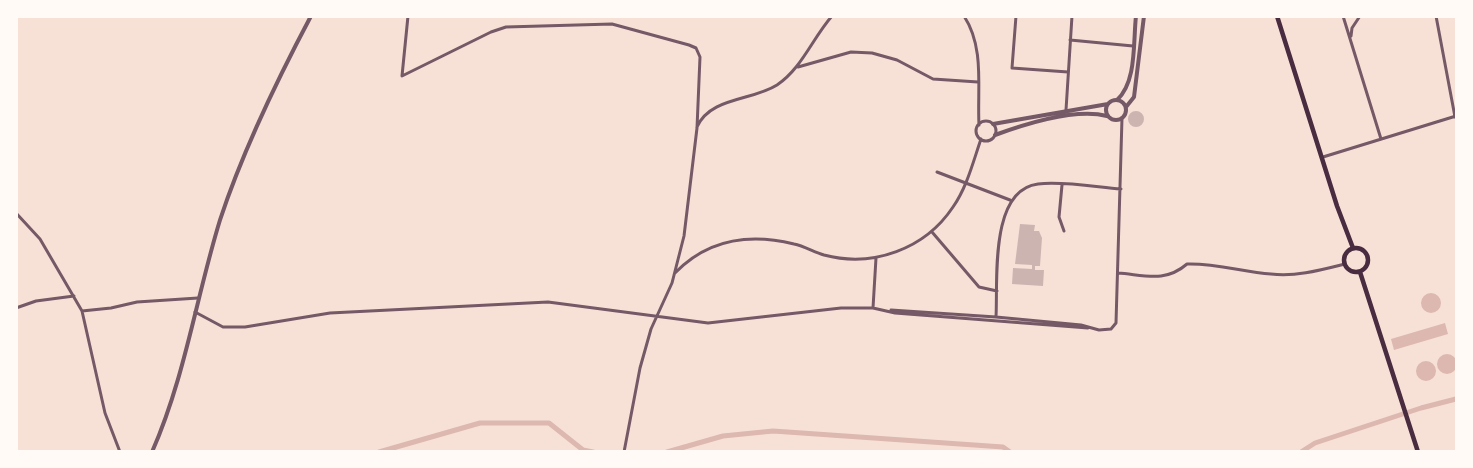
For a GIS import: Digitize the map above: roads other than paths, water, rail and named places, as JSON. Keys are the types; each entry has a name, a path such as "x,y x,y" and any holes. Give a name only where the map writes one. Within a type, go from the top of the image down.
{"main road":[{"path":"1277,16 1353,248"},
{"path":"1353,248 1362,248 1369,258 1367,267 1360,272 1351,271 1345,264 1344,256 1353,248"},
{"path":"1360,272 1418,452"}],"street":[{"path":"152,452 177,388 198,298 220,220 268,101 311,16"},
{"path":"408,16 402,75 506,27 612,24 696,48 700,57 697,128 684,236 674,273 657,315 640,368 624,449"},
{"path":"697,128 702,116 713,107 758,95 777,84 798,67 832,16"},
{"path":"964,16 977,47 979,125 977,132 981,139 988,141 995,135 1021,125 1095,113 1116,120 1122,118"},
{"path":"1016,16 1012,68 1068,72"},
{"path":"1066,110 1072,16"},
{"path":"979,125 1108,104 1117,100 1129,83 1136,16"},
{"path":"195,312 223,327 245,327 330,313 549,302 647,317 657,315 683,321 728,323 841,308 873,308 918,315 1111,329 1116,323 1122,118 1126,107 1134,97 1144,16"},
{"path":"1343,16 1381,139"},
{"path":"1351,40 1352,28 1360,16"},
{"path":"1323,157 1456,117 1436,16"},
{"path":"1070,40 1133,46"},
{"path":"798,67 851,52 872,53 897,60 933,79 978,82"},
{"path":"1117,100 1126,107"},
{"path":"1107,116 1108,104"},
{"path":"993,124 995,135"},
{"path":"674,273 691,257 709,247 755,238 787,242 824,255 846,259 876,258 912,246 932,232 953,208 966,183 981,139"},
{"path":"937,172 1010,200"},
{"path":"996,317 1002,217 1010,200 1037,184 1121,189"},
{"path":"1062,185 1059,217 1064,231"},
{"path":"16,213 40,239 82,311 105,413 120,452"},
{"path":"932,232 979,287 998,291"},
{"path":"873,308 876,258"},
{"path":"1118,273 1160,277 1175,275 1187,264 1201,264 1272,275 1291,274 1345,264"},
{"path":"16,308 36,301 74,296"},
{"path":"82,311 148,301 198,298"},
{"path":"890,311 996,317 1089,328"}],"waterway":[{"path":"1301,452 1315,443 1421,408 1456,399"},
{"path":"379,452 480,423 549,423 583,450 593,452"},
{"path":"667,452 723,436 773,431 1003,447 1010,452"}]}
